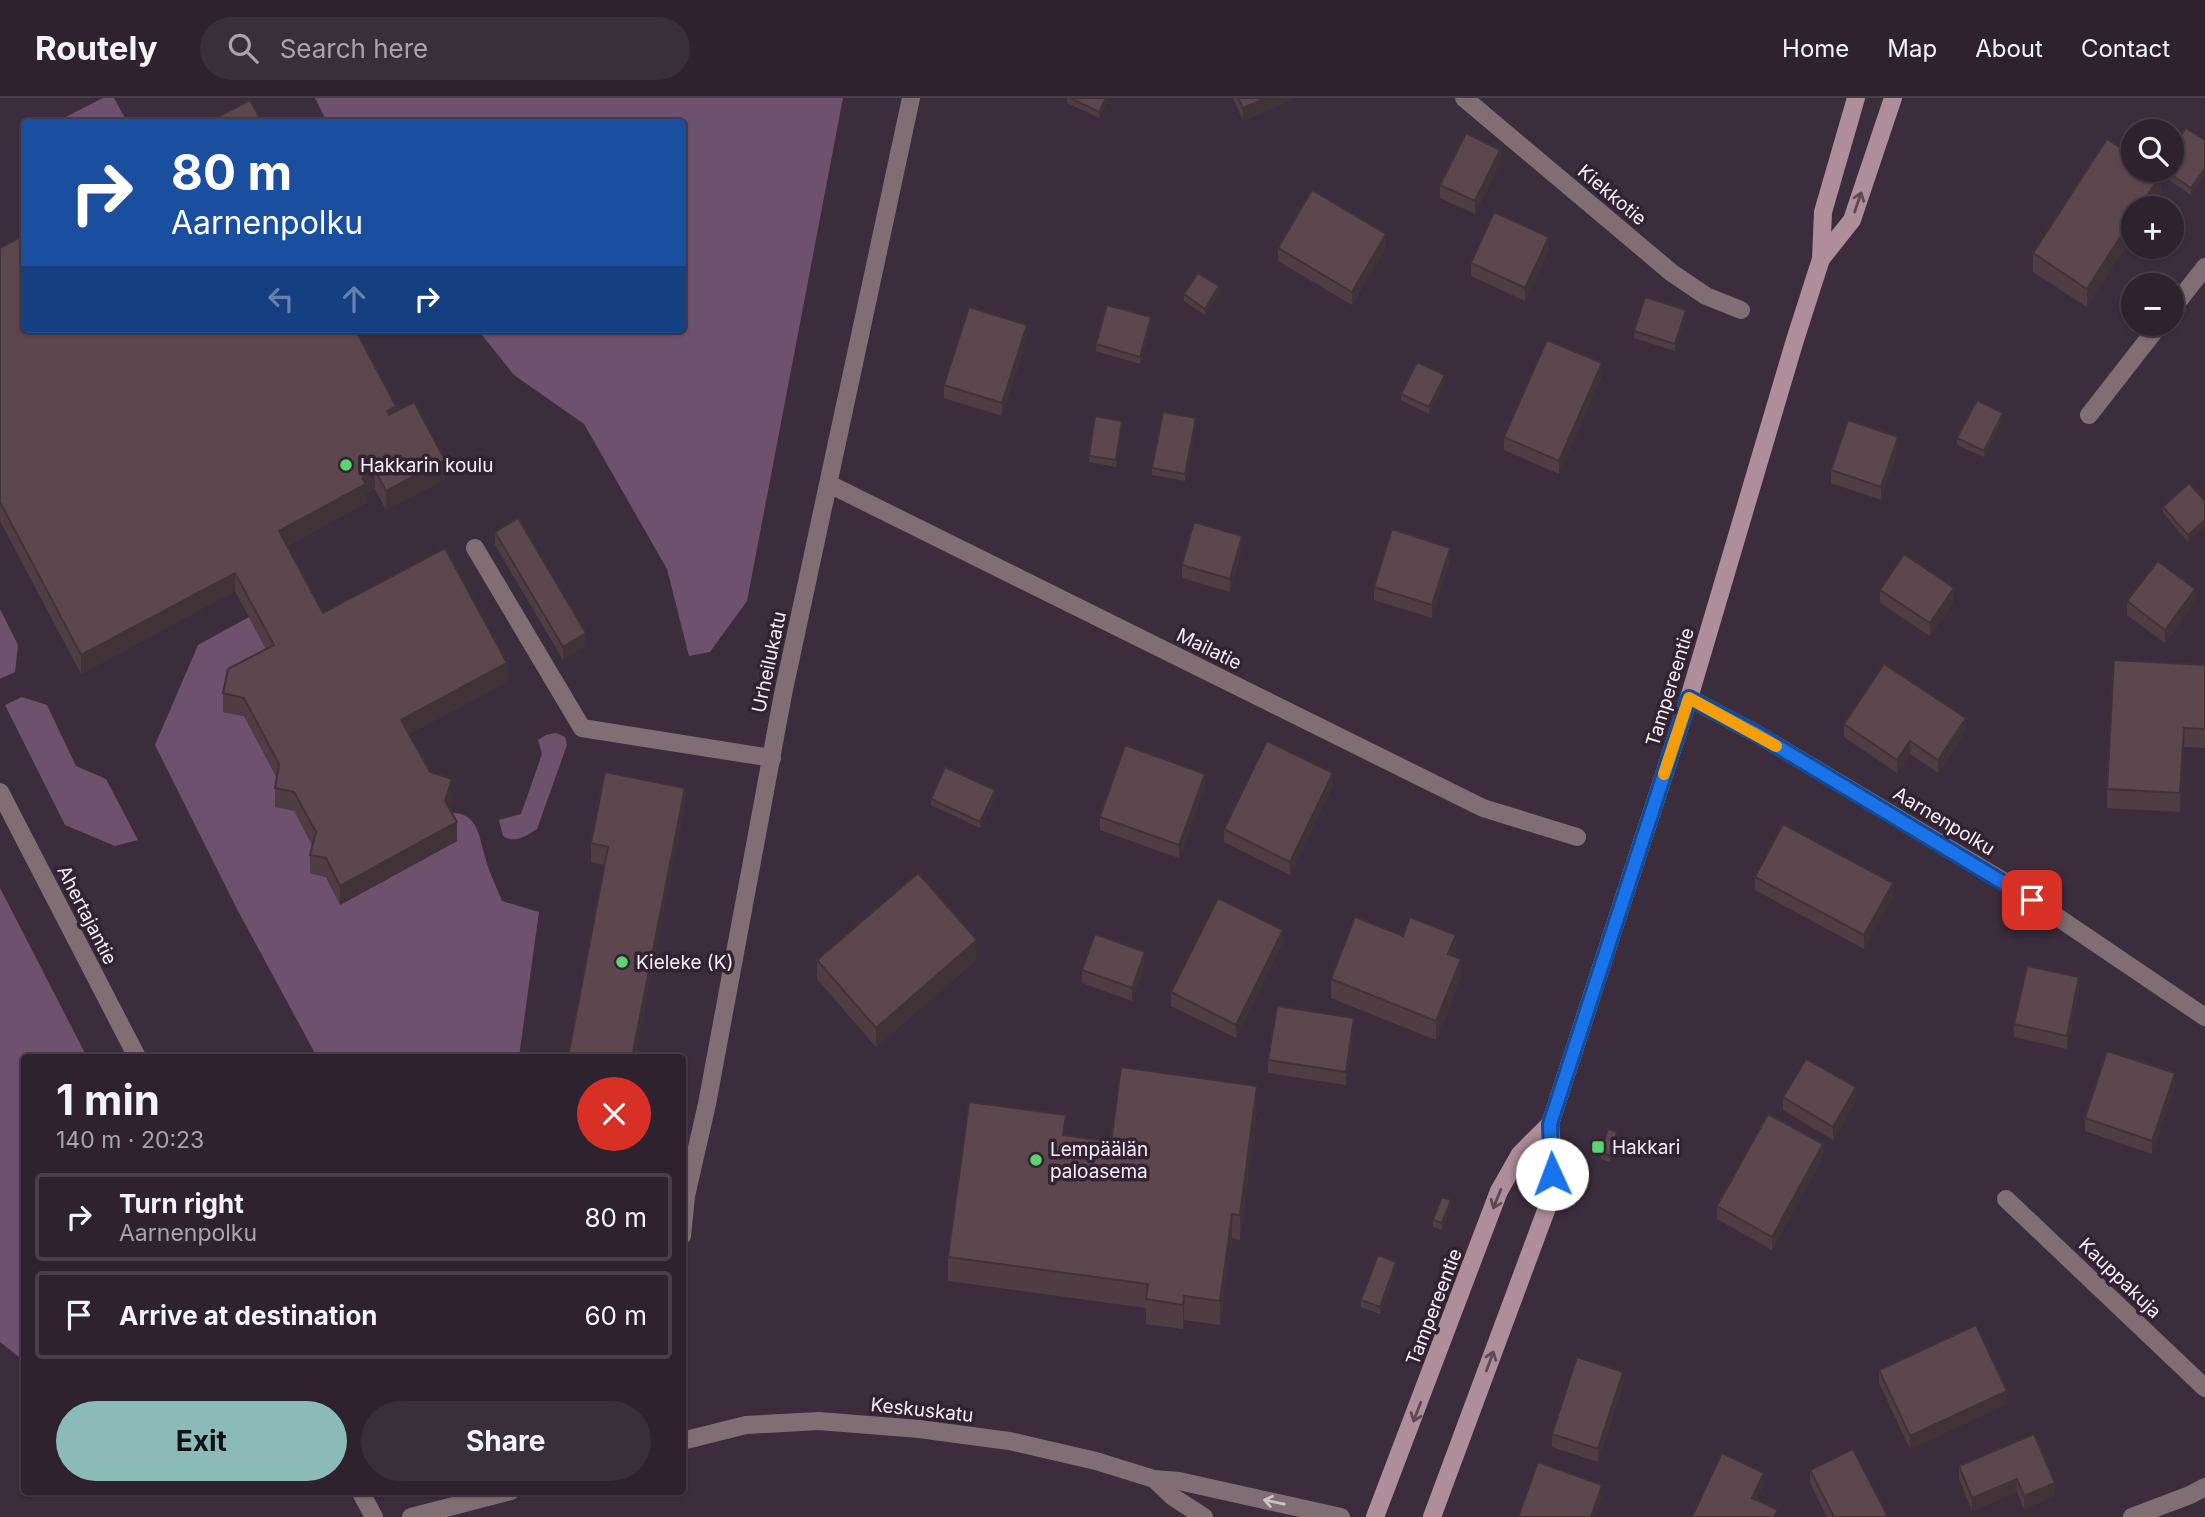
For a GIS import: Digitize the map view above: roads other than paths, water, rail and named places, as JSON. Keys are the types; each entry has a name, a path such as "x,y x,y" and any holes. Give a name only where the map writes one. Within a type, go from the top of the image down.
{"main road":[{"name":"Tampereentie","path":"1432,1517 1548,1205 1553,1166 1550,1124 1689,698 1821,259 1823,212 1856,98"},
{"name":"Tampereentie","path":"1821,259 1852,220 1893,98"},
{"name":"Tampereentie","path":"1375,1517 1408,1437 1499,1191 1520,1154 1550,1124"}],"street":[{"name":"Urheilukatu","path":"686,1204 772,758 911,98"},
{"name":"Kiekkotie","path":"1464,98 1672,273 1706,296 1741,310"},
{"path":"2184,294 2205,267"},
{"path":"2089,415 2151,336"},
{"name":"Mailatie","path":"829,484 1483,808 1577,837"},
{"path":"475,548 582,728 772,758"},
{"name":"Aarnenpolku","path":"1689,698 1757,734 2010,885 2205,1017"},
{"name":"Ahertajantie","path":"0,792 135,1054"},
{"name":"Kauppakuja","path":"2006,1199 2205,1388"},
{"name":"Keskuskatu","path":"686,1440 746,1425 807,1422 919,1429 1009,1441 1097,1461 1154,1479 1179,1481 1341,1517"},
{"name":"Keskuskatu","path":"1154,1479 1173,1497 1204,1517"},
{"path":"2132,1517 2205,1487"},
{"path":"362,1495 374,1517"},
{"path":"411,1517 496,1495"}],"place":[{"name":"Hakkarin koulu","path":"346,465"},
{"name":"Kieleke (K)","path":"622,962"},
{"name":"Hakkari","path":"1598,1147"},
{"name":"Lempäälän paloasema","path":"1036,1160"}]}
